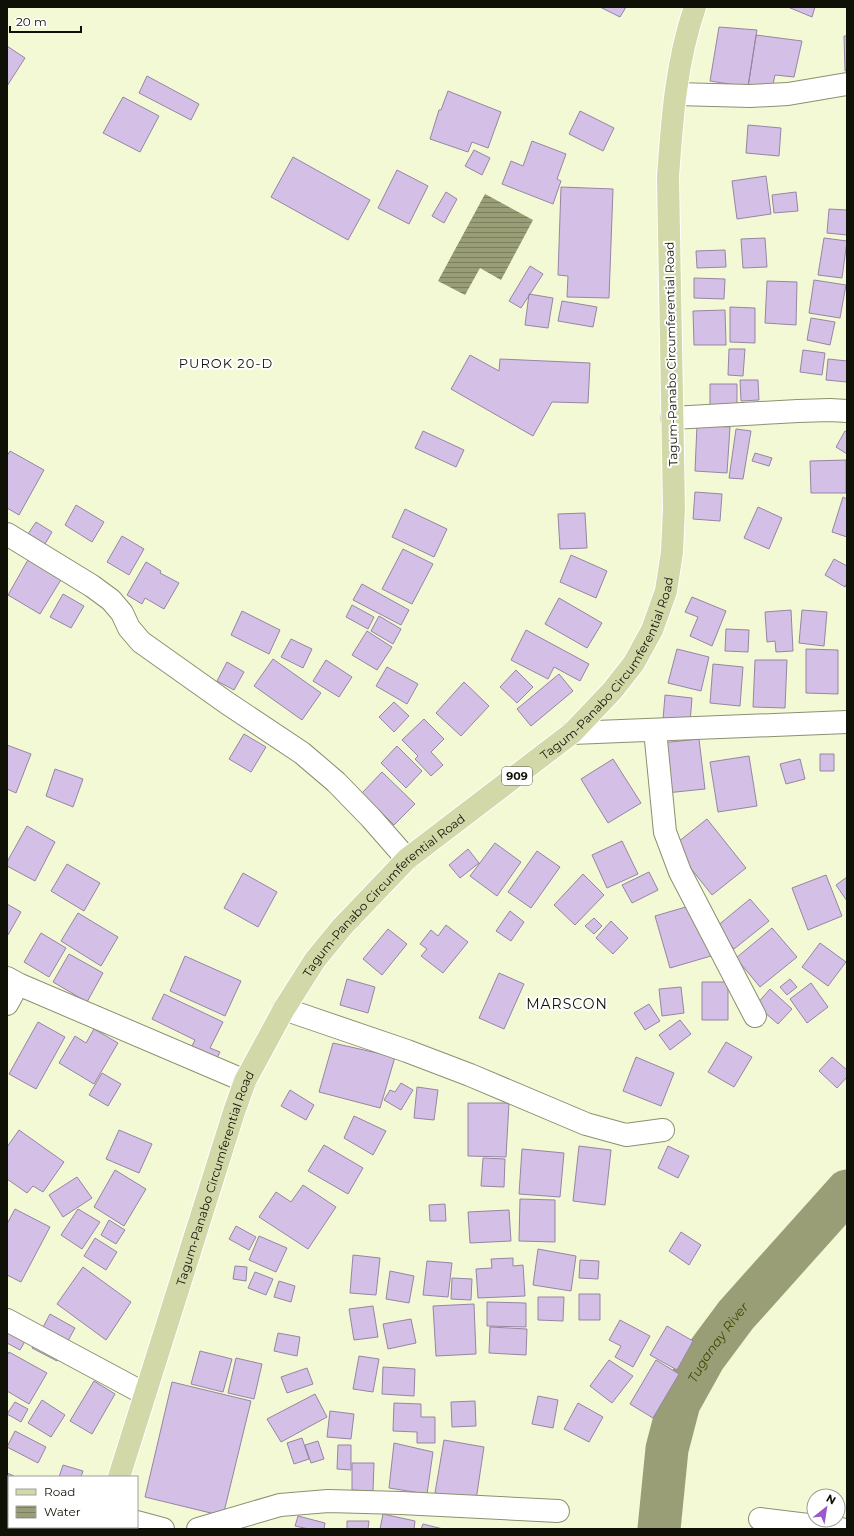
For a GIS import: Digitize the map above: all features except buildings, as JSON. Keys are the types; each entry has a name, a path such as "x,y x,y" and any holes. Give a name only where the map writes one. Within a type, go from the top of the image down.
{"main road":[{"name":"Tagum-Panabo Circumferential Road","path":"119,1476 234,1112 245,1081 284,1009 315,960 342,927 407,859 572,733 612,691 634,662 652,630 666,591 672,552 674,508 668,177 671,127 680,62 688,27 695,7"}],"street":[{"path":"676,94 750,96 788,94 847,84"},
{"path":"672,418 798,410 847,411"},
{"path":"7,534 92,586 111,600 122,613 129,628 141,642 221,699 302,753 336,782 407,859"},
{"path":"572,733 847,722"},
{"path":"655,730 665,832 680,872 755,1016"},
{"path":"7,1004 13,981 245,1081"},
{"path":"284,1009 407,1050 586,1124 626,1135 662,1130"},
{"path":"7,1320 145,1394"},
{"path":"198,1529 280,1505 328,1501 558,1511"},
{"path":"760,1519 841,1529"},
{"path":"138,1522 163,1529"}],"water":[{"path":"485,194 533,220 501,280 480,268 465,295 438,281"}],"waterway":[{"name":"Tuganay River","path":"659,1529 667,1449 679,1403 704,1358 736,1315 847,1191"}],"district":[{"name":"PUROK 20-D","path":"226,363"},
{"name":"MARSCON","path":"567,1004"}]}
